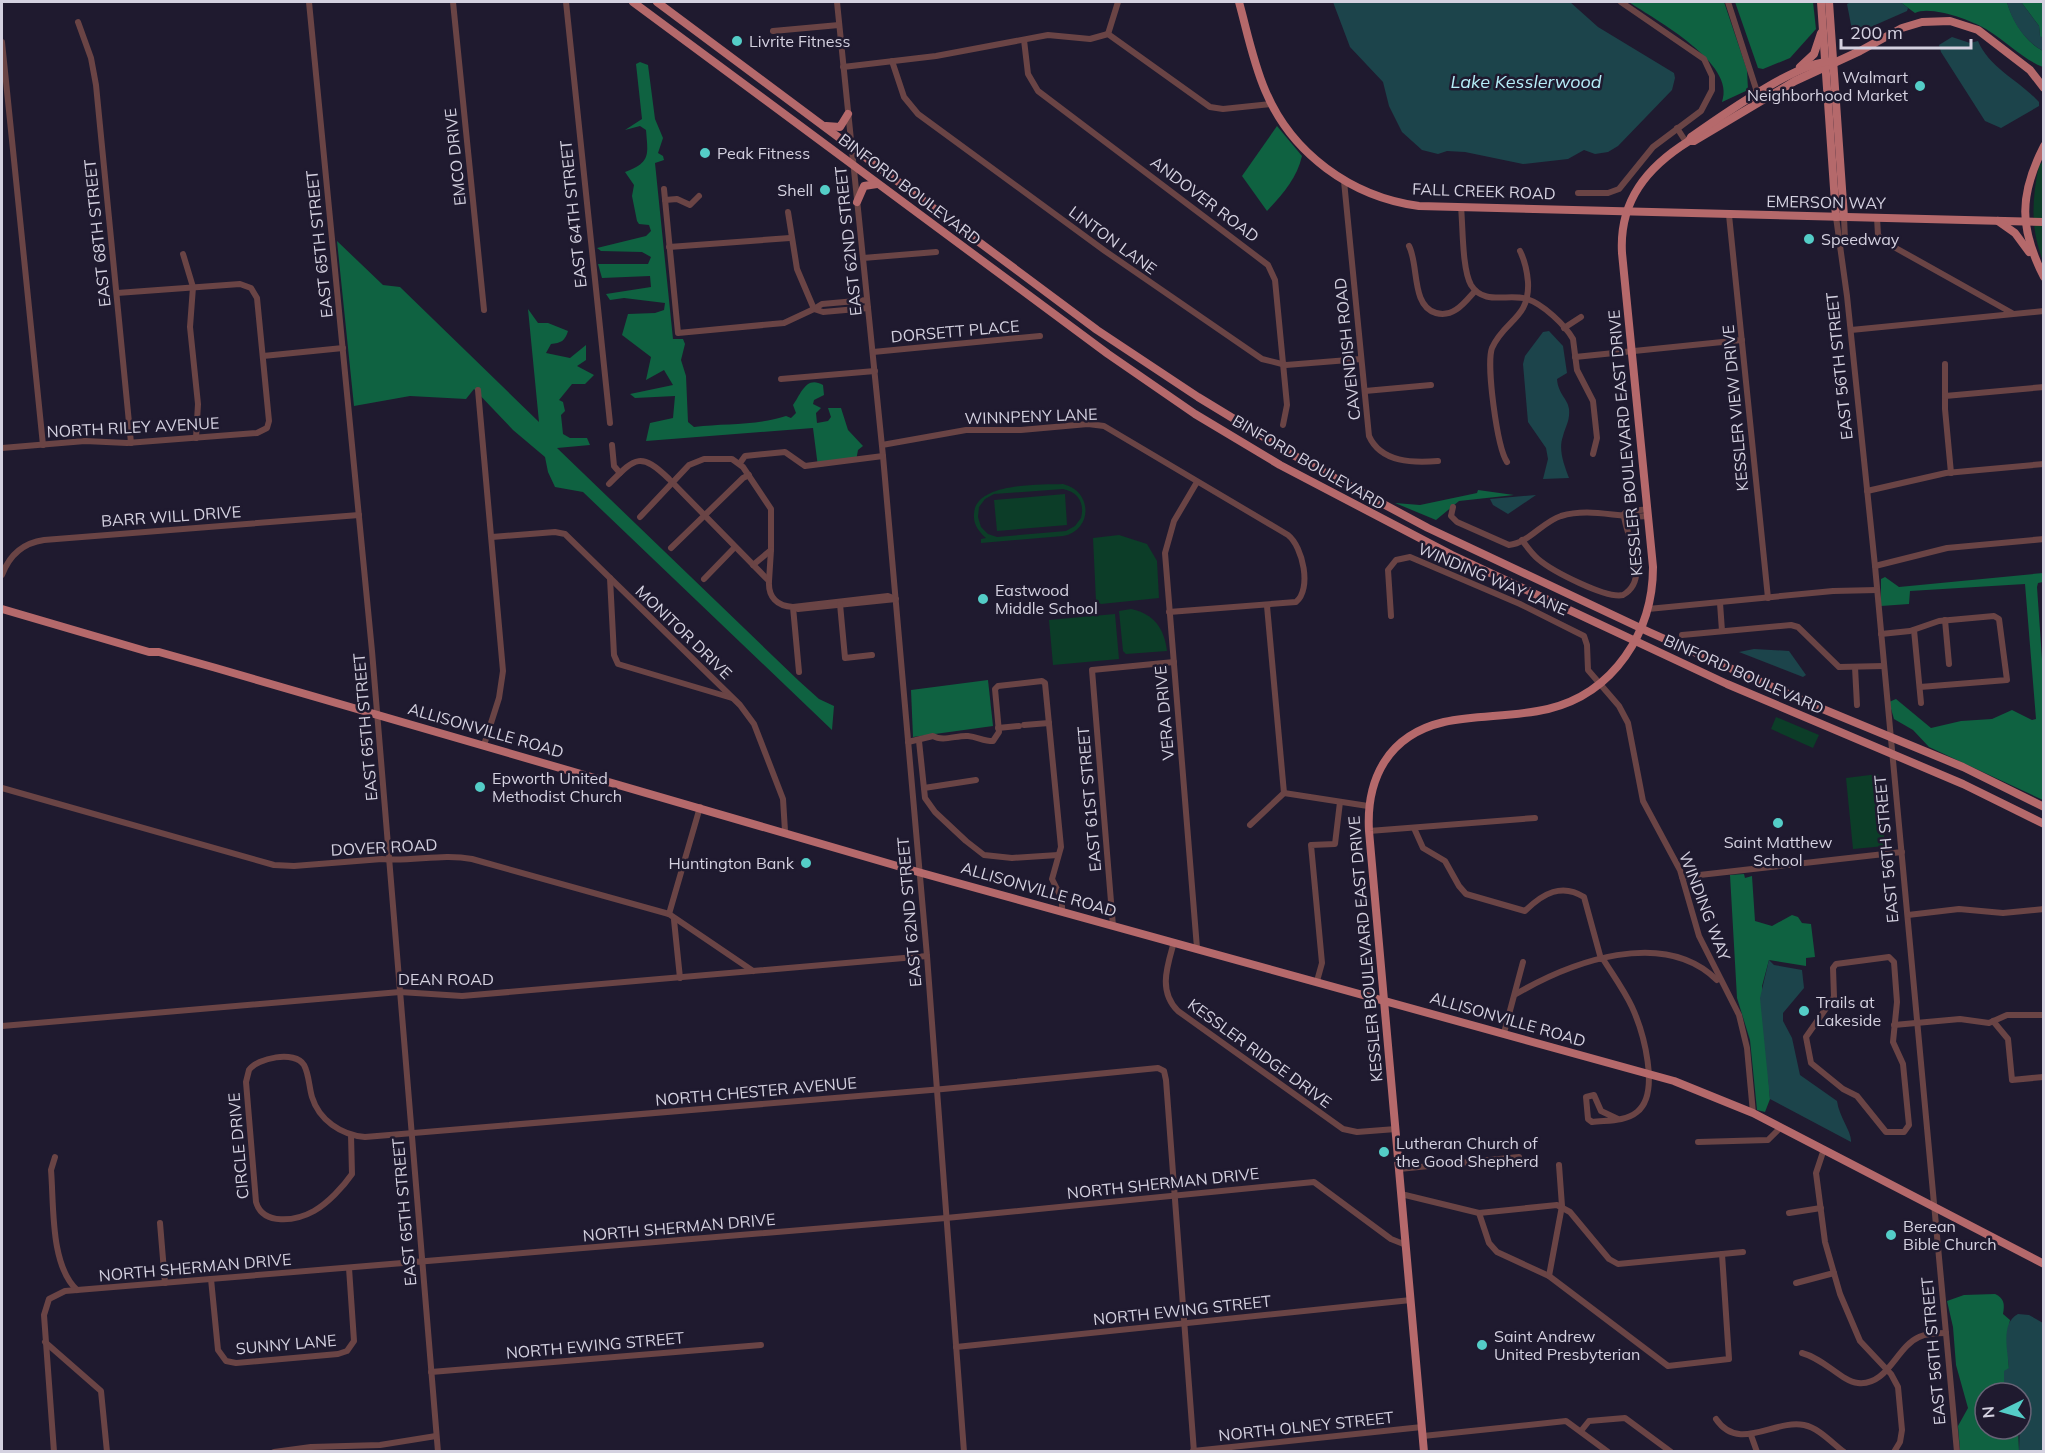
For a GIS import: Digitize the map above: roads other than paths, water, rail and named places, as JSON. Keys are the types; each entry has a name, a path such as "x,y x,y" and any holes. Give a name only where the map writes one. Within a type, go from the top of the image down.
{"main road":[{"name":"BINFORD BOULEVARD","path":"633,2 1116,361 1250,447 1414,537 1761,699 1963,784 2043,824"},
{"name":"BINFORD BOULEVARD","path":"657,2 1097,330 1244,426 1409,518 1765,685 1971,770 2043,807"},
{"name":"FALL CREEK ROAD","path":"1239,2 1260,76 1271,104 1301,146 1344,181 1374,195 1398,202 1461,207 1626,212"},
{"name":"EAST 56TH STREET","path":"1821,2 1840,217"},
{"name":"EAST 56TH STREET","path":"1828,63 1829,2"},
{"path":"1828,63 1860,51 1907,26 1944,21 1973,28 1987,36 2030,70 2043,88"},
{"path":"1797,71 1812,56 1823,31"},
{"name":"KESSLER BOULEVARD EAST DRIVE","path":"1760,97 1828,63"},
{"name":"KESSLER BOULEVARD EAST DRIVE","path":"1424,1452 1368,806 1381,768 1394,750 1416,733 1444,722 1551,708 1573,700 1598,684 1621,662 1636,641 1648,609 1653,567 1621,246 1626,212 1633,194 1647,174 1662,159 1688,142 1694,141 1797,71 1828,63"},
{"path":"820,123 840,127 848,114"},
{"path":"2033,256 2026,222 2028,178 2043,146"},
{"path":"857,202 864,186 878,184"},
{"name":"EMERSON WAY","path":"1626,212 2043,222"},
{"path":"1998,221 2015,233 2033,256 2043,277"},
{"name":"ALLISONVILLE ROAD","path":"2,609 785,831 918,872 1384,999 1648,1074 1706,1093 1753,1113 2043,1264"}],"street":[{"name":"EAST 65TH STREET","path":"309,2 377,714 438,1452"},
{"name":"EMCO DRIVE","path":"453,2 484,310"},
{"name":"EAST 64TH STREET","path":"566,2 610,423"},
{"name":"EAST 62ND STREET","path":"837,2 846,67 848,114 896,599 927,956 964,1452"},
{"path":"1108,34 1118,2"},
{"path":"1578,193 1606,194 1618,190 1644,155 1698,114 1707,103 1712,86 1710,69 1701,56 1621,2"},
{"path":"1728,2 1760,97"},
{"name":"EAST 68TH STREET","path":"78,22 91,58 96,85 131,443"},
{"path":"773,31 839,25"},
{"path":"846,67 936,56 1056,34 1093,39 1108,34"},
{"path":"1108,34 1210,107 1218,109 1271,104"},
{"name":"ANDOVER ROAD","path":"1024,40 1028,74 1038,91 1266,262 1275,280 1287,405 1283,425"},
{"path":"2,42 43,445"},
{"name":"LINTON LANE","path":"892,61 904,97 918,114 1184,308 1262,359 1282,365 1361,359"},
{"path":"1677,128 1688,142"},
{"name":"CAVENDISH ROAD","path":"1344,181 1368,434 1375,446 1405,462 1438,461"},
{"path":"664,189 678,333 784,323 822,304 867,300"},
{"path":"665,200 679,200 690,206 699,196"},
{"path":"1461,207 1468,275 1475,291 1488,297 1528,299 1541,307 1564,328 1573,340 1578,373 1593,401 1597,438 1593,454"},
{"path":"788,212 796,269 814,309 823,312 868,308"},
{"name":"KESSLER VIEW DRIVE","path":"1729,214 1768,598"},
{"name":"EAST 56TH STREET","path":"1840,217 1845,240 1841,245 1875,566 1957,1452"},
{"path":"1877,218 1878,232 1882,240 2013,314"},
{"path":"669,247 790,238"},
{"path":"1409,246 1416,265 1419,297 1429,310 1440,314 1451,313 1475,291"},
{"path":"1507,462 1499,444 1491,356 1495,343 1521,313 1528,299 1526,263 1520,251"},
{"path":"863,258 936,252"},
{"path":"183,254 193,287 190,327 198,404 196,438"},
{"path":"117,293 240,284 251,288 257,298 263,356 343,348"},
{"path":"1851,330 2043,311"},
{"path":"1564,328 1581,317"},
{"name":"DORSETT PLACE","path":"873,352 1040,336"},
{"path":"1575,357 1742,340"},
{"name":"NORTH RILEY AVENUE","path":"2,448 85,441 131,443 256,433 265,430 269,421 263,356"},
{"path":"1946,364 1945,396 1951,472"},
{"path":"781,380 875,371"},
{"path":"1365,391 1431,385"},
{"path":"1945,396 2043,387"},
{"path":"478,390 503,674 484,745"},
{"name":"WINNPENY LANE","path":"882,445 966,430 1021,430 1098,425 1117,432 1294,541 1301,555 1304,590 1299,600 1291,604 1267,606"},
{"path":"612,445 614,466 620,473"},
{"path":"740,463 745,456 783,452 805,466 883,456"},
{"path":"640,517 673,484 682,471 696,462 728,459 740,463 771,509 769,589 773,598 781,605 793,607 888,596 896,599"},
{"path":"609,484 633,462 644,460 654,464 770,580"},
{"path":"1867,491 1951,472 2043,464"},
{"path":"672,548 743,478 749,476"},
{"name":"VERA DRIVE","path":"1197,483 1174,521 1166,543 1169,612 1197,948"},
{"path":"1453,507 1451,516 1465,526 1504,545 1522,540 1549,521 1564,515 1602,512 1623,515 1626,512 1648,513"},
{"name":"BARR WILL DRIVE","path":"2,575 15,553 40,540 359,515"},
{"path":"1522,540 1539,560 1606,594 1619,596 1630,591 1635,581 1636,568 1623,515"},
{"name":"MONITOR DRIVE","path":"492,537 562,532 733,698 754,724 785,808 785,831"},
{"path":"1875,566 1913,559 1947,548 2043,539"},
{"path":"704,579 735,547"},
{"path":"753,565 771,550"},
{"name":"WINDING WAY LANE","path":"1390,616 1388,570 1400,558 1414,558 1579,632 1587,645 1588,668 1598,684"},
{"path":"610,578 614,655 618,664 733,698"},
{"path":"1648,609 1837,591 1877,590"},
{"path":"840,603 845,658 872,655"},
{"path":"1720,603 1722,631"},
{"path":"1169,612 1267,606 1284,793"},
{"path":"793,607 799,672"},
{"path":"1881,634 1914,630 1945,620 1994,616 1999,619 2007,680 1920,687"},
{"path":"1945,620 1949,664"},
{"path":"1682,635 1791,625 1798,627 1839,667 1884,666"},
{"path":"1914,630 1921,703"},
{"name":"EAST 61ST STREET","path":"1113,926 1092,670 1174,662"},
{"path":"1855,667 1857,705"},
{"path":"908,742 933,736 936,739 964,736 982,741 993,741 998,728 995,689 998,686 1042,681 1046,686 1061,847 1052,882 1062,898 1062,912"},
{"name":"WINDING WAY","path":"1598,684 1619,706 1628,723 1643,801 1682,877 1699,936 1722,985 1734,1004 1743,1030 1753,1113"},
{"path":"998,728 1049,723"},
{"path":"919,741 925,798 941,817 984,855 1012,858 1059,855"},
{"path":"924,788 976,780"},
{"name":"DOVER ROAD","path":"2,788 274,865 468,858 669,915 753,971"},
{"path":"1284,793 1368,806"},
{"path":"1250,825 1284,793"},
{"path":"1317,981 1322,963 1311,845 1335,844 1340,802"},
{"path":"669,915 700,807"},
{"path":"1369,831 1535,818"},
{"path":"1414,828 1423,848 1445,861 1459,886 1472,897 1525,911 1550,892 1560,889 1567,889 1584,897 1602,959 1627,997 1639,1025 1648,1074 1647,1096 1643,1106 1633,1115 1618,1119 1589,1120 1586,1099 1588,1095 1594,1095 1599,1107 1606,1115 1618,1119"},
{"path":"1682,877 1902,852"},
{"path":"1908,915 1959,909 2003,913 2043,909"},
{"path":"675,920 680,978"},
{"name":"KESSLER RIDGE DRIVE","path":"1174,942 1165,985 1172,1004 1182,1014 1343,1129 1357,1132 1396,1129"},
{"path":"1516,994 1562,969 1602,959 1647,953 1670,955 1698,966 1722,985"},
{"name":"DEAN ROAD","path":"2,1026 400,992 460,996 927,956"},
{"path":"1889,957 1894,962 1897,1002 1894,1025 1893,1042 1904,1064 1909,1125 1905,1132 1898,1133 1884,1131 1857,1096 1843,1089 1812,1064 1808,1057 1807,1033 1834,997 1834,966 1839,962 1864,959 1889,957"},
{"path":"1504,1033 1523,962"},
{"path":"1894,1025 1960,1019 1989,1023 2015,1014 2043,1015"},
{"path":"1993,1021 2008,1039 2012,1080 2043,1077"},
{"name":"CIRCLE DRIVE","path":"291,1057 298,1060 305,1067 312,1098 321,1114 335,1127 351,1134 352,1174 323,1204 308,1214 296,1218 272,1219 262,1214 256,1202 247,1074 252,1065 261,1060 291,1057"},
{"name":"NORTH CHESTER AVENUE","path":"351,1134 369,1137 411,1134 937,1090 1155,1067 1163,1070 1166,1080 1174,1195"},
{"path":"1698,1142 1767,1140 1781,1127"},
{"path":"1824,1149 1816,1173 1834,1273 1860,1341 1887,1370 1898,1387 1901,1436 1894,1452"},
{"path":"55,1157 51,1170 59,1257 66,1276 77,1290"},
{"path":"1399,1169 1520,1157"},
{"path":"1549,1276 1562,1206 1559,1165"},
{"name":"NORTH SHERMAN DRIVE","path":"45,1342 44,1311 48,1301 59,1292 946,1218 1314,1182 1391,1239 1406,1245"},
{"path":"1401,1194 1479,1213 1551,1204 1562,1206 1609,1259 1617,1264 1743,1252"},
{"path":"1174,1195 1194,1451"},
{"path":"1789,1213 1821,1208"},
{"path":"1479,1213 1489,1243 1497,1252 1549,1276 1663,1365 1729,1359 1722,1254"},
{"path":"160,1223 165,1283"},
{"name":"SUNNY LANE","path":"211,1279 218,1350 226,1361 236,1363 338,1354 347,1351 354,1341 349,1268"},
{"path":"1796,1283 1834,1273"},
{"name":"NORTH EWING STREET","path":"956,1347 1411,1300"},
{"path":"1802,1353 1818,1358 1844,1378 1856,1383 1872,1381 1887,1370 1916,1338 1946,1333"},
{"path":"45,1342 54,1452"},
{"path":"45,1342 100,1389 104,1400 106,1452"},
{"name":"NORTH EWING STREET","path":"431,1372 761,1346"},
{"path":"1581,1431 1589,1421 1625,1418 1671,1452"},
{"path":"1716,1419 1729,1432 1751,1435 1802,1425 1816,1430 1844,1452"},
{"name":"NORTH OLNEY STREET","path":"1194,1451 1566,1421 1608,1452"},
{"path":"1751,1435 1757,1452"},
{"path":"274,1452 312,1447 348,1448 436,1436"}],"water":[{"name":"Lake Kesslerwood","path":"1333,2 1570,2 1598,27 1674,73 1675,78 1672,90 1618,146 1608,152 1595,154 1584,150 1568,159 1523,164 1465,152 1447,151 1438,154 1422,150 1402,132 1389,106 1383,82 1350,47"},
{"path":"1851,2 1900,2 1908,8 1907,11 1857,33 1852,30 1847,4"},
{"path":"2007,2 2021,2 2039,26 2040,36 2043,38 2043,51 2030,42 2020,30"},
{"path":"1952,37 1970,43 1978,41 1983,51 1997,67 2031,94 2039,102 2039,106 2001,128 1985,121 1941,52 1939,45"},
{"path":"1549,331 1563,346 1567,373 1557,379 1559,389 1569,409 1561,446 1569,478 1543,479 1548,459 1546,448 1528,422 1523,364 1525,356 1543,332"},
{"path":"1536,495 1508,514 1493,505 1490,499"},
{"path":"1754,649 1789,651 1806,675 1803,677 1739,652"},
{"path":"1769,960 1774,965 1802,970 1804,988 1783,1013 1783,1021 1792,1038 1800,1075 1837,1101 1851,1142 1770,1099 1760,998"},
{"path":"2018,1314 2029,1315 2043,1323 2043,1451 2019,1451 2019,1441 2033,1441 2033,1381 2004,1381 2004,1371 2009,1368 2007,1331 2012,1318"}],"place":[{"name":"Livrite Fitness","path":"737,41"},
{"name":"Walmart Neighborhood Market","path":"1920,86"},
{"name":"Peak Fitness","path":"705,153"},
{"name":"Shell","path":"825,190"},
{"name":"Speedway","path":"1809,239"},
{"name":"Eastwood Middle School","path":"983,599"},
{"name":"Epworth United Methodist Church","path":"480,787"},
{"name":"Saint Matthew School","path":"1778,823"},
{"name":"Huntington Bank","path":"806,863"},
{"name":"Trails at Lakeside","path":"1804,1011"},
{"name":"Lutheran Church of the Good Shepherd","path":"1384,1152"},
{"name":"Berean Bible Church","path":"1891,1235"},
{"name":"Saint Andrew United Presbyterian","path":"1482,1345"}]}
